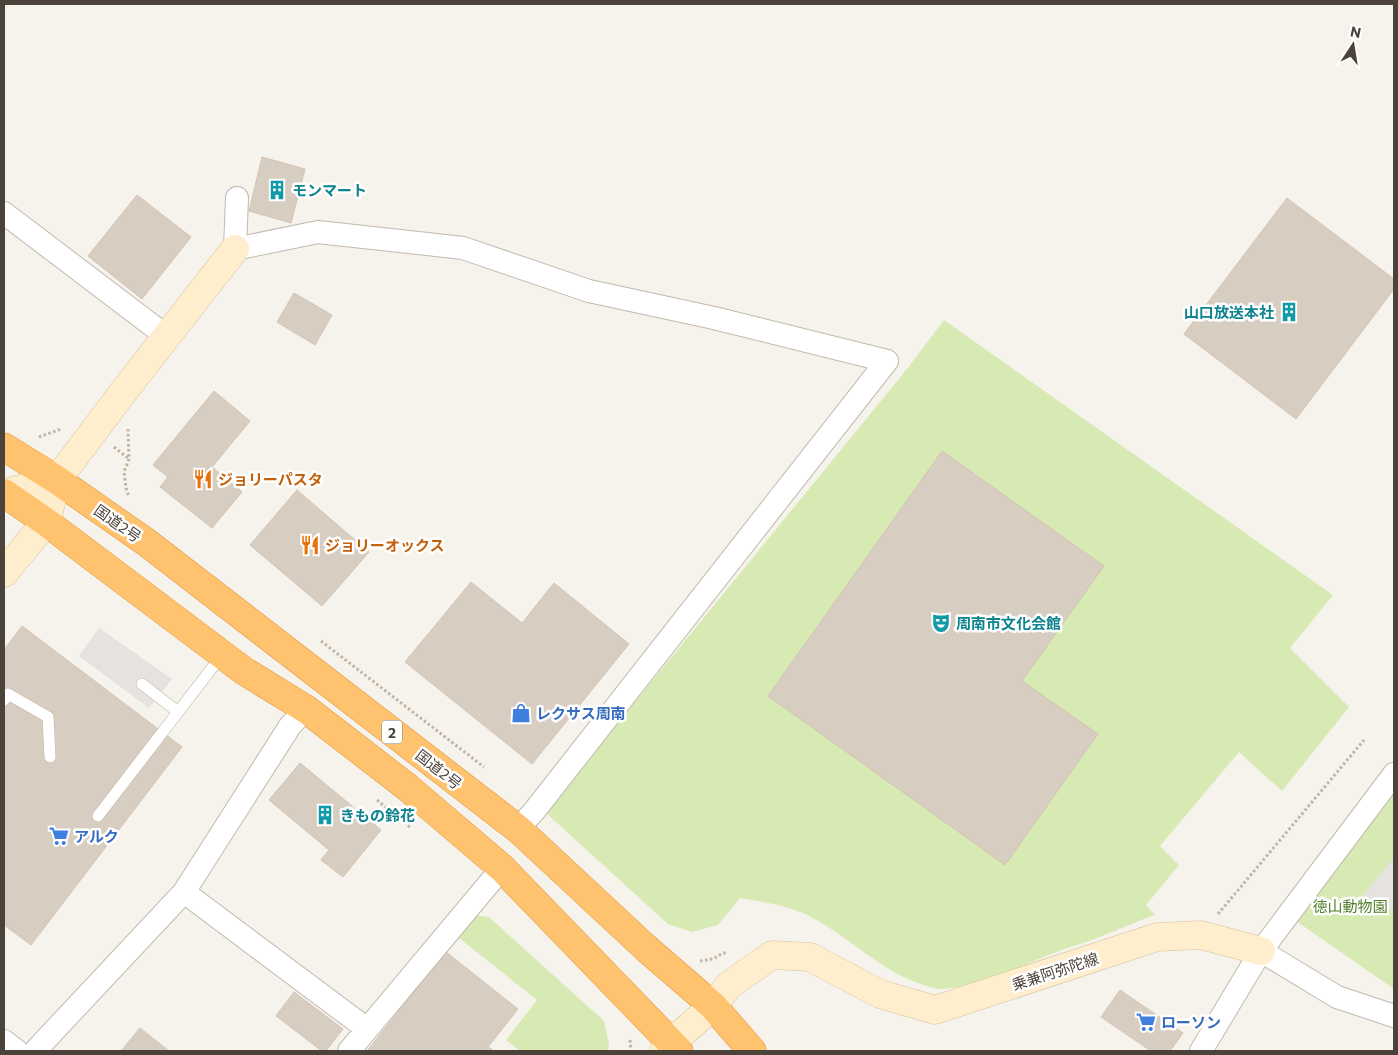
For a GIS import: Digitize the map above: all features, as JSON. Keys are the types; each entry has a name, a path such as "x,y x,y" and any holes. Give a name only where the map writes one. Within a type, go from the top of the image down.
{"highway":[{"name":"国道2号","path":"4,447 57,480 146,542 518,829 646,950 713,1006 752,1051"},
{"name":"2","path":"4,493 46,522 244,671 306,709 407,787 502,868 672,1048"}],"street":[{"path":"4,573 46,522 57,480 166,336 235,249 237,198"},
{"path":"4,213 166,336"},
{"path":"235,249 318,232 463,248 589,291 714,318 887,361 560,779 518,829"},
{"path":"4,493 57,480"},
{"path":"35,1051 184,892 290,726 306,709"},
{"path":"1201,1051 1261,951 1394,774"},
{"path":"349,1051 502,868"},
{"path":"184,892 367,1029"},
{"name":"乗兼阿弥陀線","path":"672,1048 713,1006 728,986 772,955 810,957 880,994 935,1010 1157,938 1201,934 1261,951"},
{"path":"1261,951 1337,997 1394,1016"},
{"path":"4,1041 17,1051"}],"lane":[{"path":"98,816 222,655"},
{"path":"142,684 178,712"},
{"path":"4,700 8,694 48,717 50,757"}],"path":[{"path":"38,437 63,428"},
{"path":"129,459 124,472 130,500"},
{"path":"1201,934 1364,740"},
{"path":"712,959 723,953"}],"green space":[{"path":"944,320 1333,595 1290,648 1349,707 1282,791 1239,752 1160,846 1179,865 1146,905 1155,915 993,978 966,986 937,989 901,976 825,925 793,909 775,904 740,898 718,925 692,932 668,924 545,812 907,369"},
{"name":"徳山動物園","path":"1394,785 1394,989 1286,914"},
{"path":"471,915 489,917 604,1021 609,1045 608,1051 520,1051 506,1040 537,1000 449,930"}],"shaded area":[{"path":"99,628 172,679 149,708 79,656"},
{"path":"1394,858 1394,908 1375,914 1358,901"}],"building":[{"name":"モンマート","path":"262,157 305,169 291,223 249,211"},
{"path":"137,195 191,237 142,299 88,256"},
{"name":"山口放送本社","path":"1287,198 1394,279 1394,289 1296,419 1184,334"},
{"path":"294,293 332,315 315,345 277,322"},
{"path":"214,391 250,421 212,467 242,492 212,528 160,487 168,477 153,465"},
{"name":"周南市文化会館","path":"942,451 1104,566 1022,681 1098,734 1005,865 768,696"},
{"path":"297,490 369,552 322,606 250,545"},
{"name":"レクサス周南","path":"471,582 522,623 554,583 629,644 532,764 405,662"},
{"name":"アルク","path":"22,626 182,747 31,945 4,925 4,650"},
{"name":"きもの鈴花","path":"300,763 381,830 343,877 321,860 329,850 269,800"},
{"path":"446,952 518,1009 488,1047 494,1051 367,1051"},
{"path":"1120,990 1183,1033 1170,1051 1151,1051 1101,1017"},
{"path":"294,992 343,1029 326,1051 322,1051 276,1016"},
{"path":"140,1028 169,1051 121,1051"}],"place":[{"name":"モンマート","path":"277,190"},
{"name":"山口放送本社","path":"1289,312"},
{"name":"ジョリーパスタ","path":"203,479"},
{"name":"ジョリーオックス","path":"310,545"},
{"name":"周南市文化会館","path":"941,623"},
{"name":"レクサス周南","path":"521,713"},
{"name":"きもの鈴花","path":"325,815"},
{"name":"アルク","path":"59,836"},
{"name":"ローソン","path":"1146,1022"}]}
